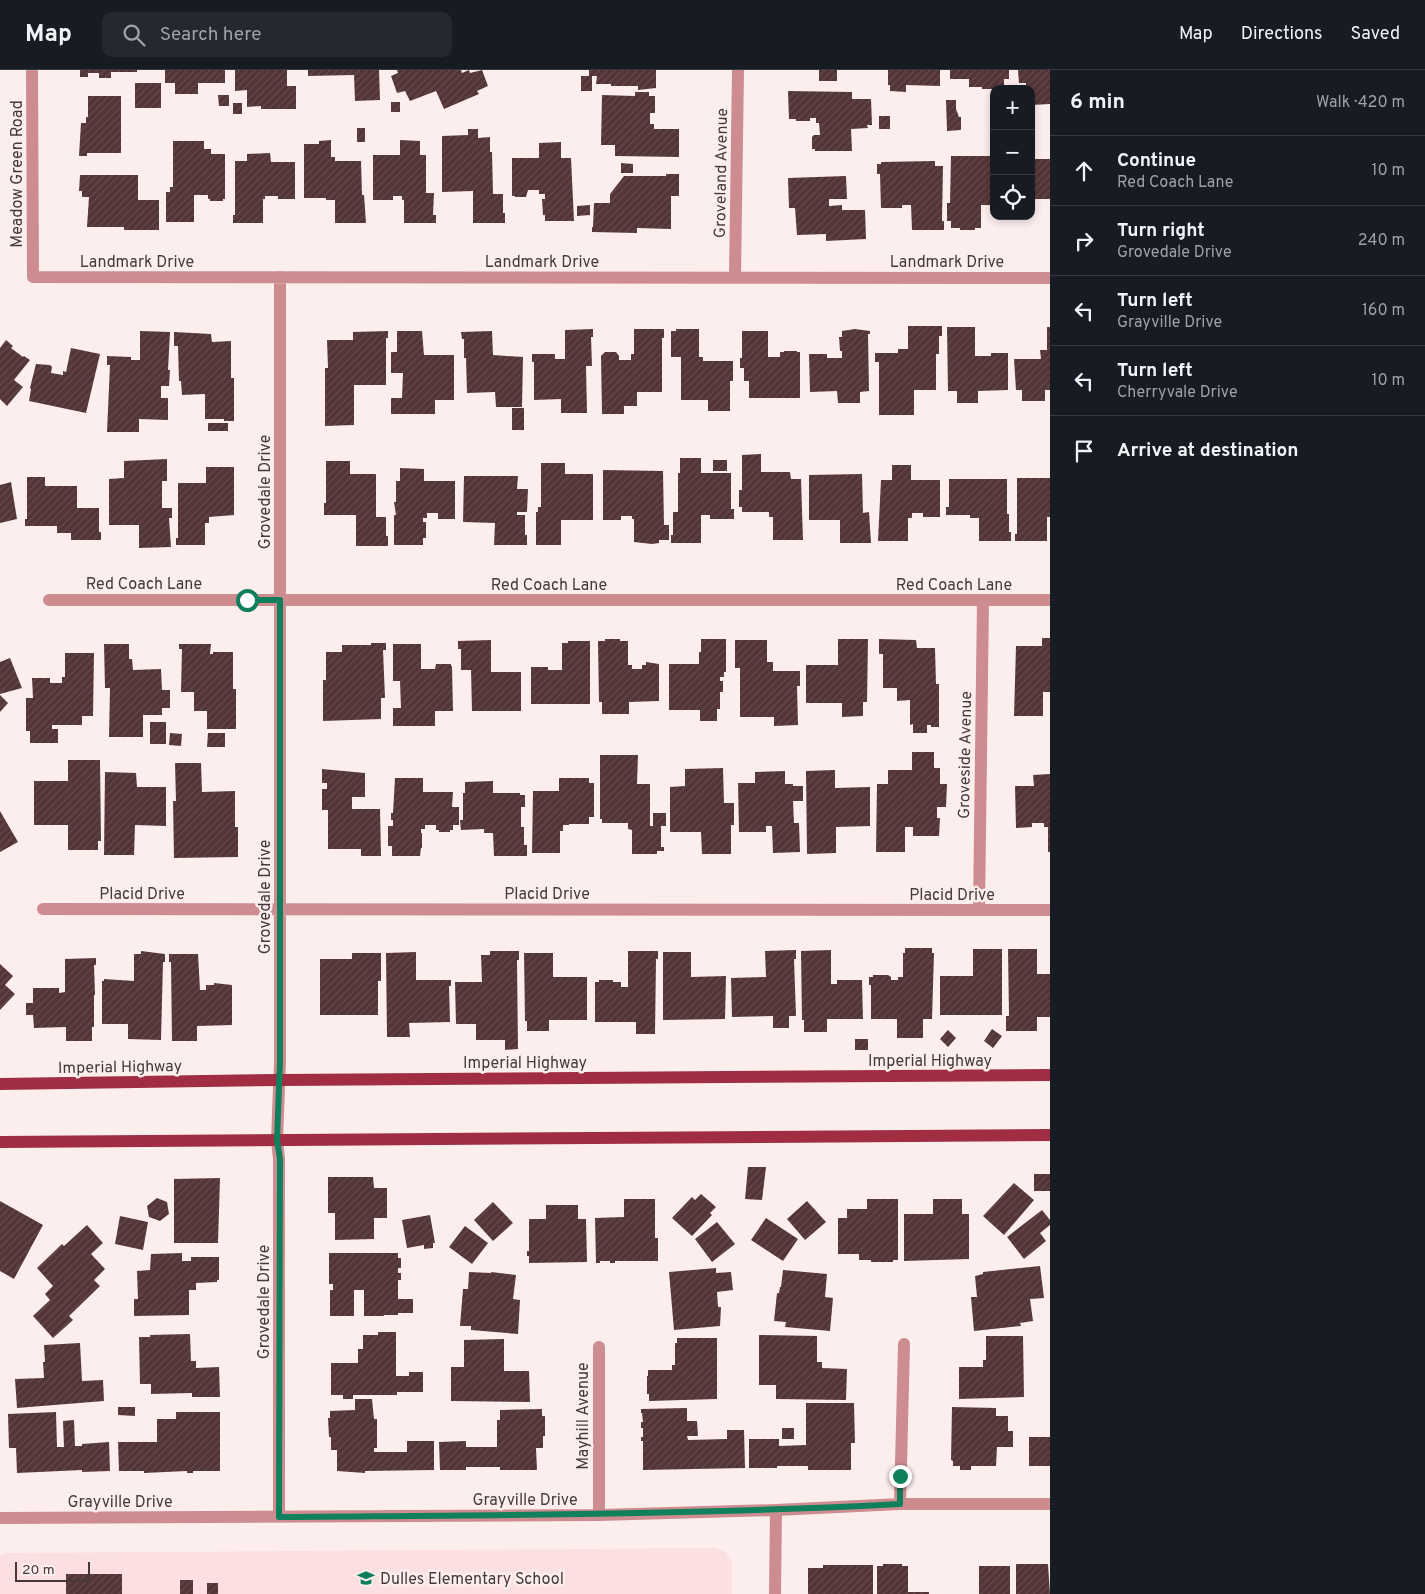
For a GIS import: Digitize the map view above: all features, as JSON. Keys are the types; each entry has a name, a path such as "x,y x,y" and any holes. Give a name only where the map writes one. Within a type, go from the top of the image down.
{"main road":[{"name":"Imperial Highway","path":"0,1084 280,1080 1050,1075"},
{"path":"0,1142 1050,1135"}],"street":[{"name":"Meadow Green Road","path":"32,70 33,277"},
{"name":"Groveland Avenue","path":"735,277 738,70"},
{"name":"Landmark Drive","path":"33,277 1050,278"},
{"name":"Grovedale Drive","path":"279,1517 280,1159 277,1140 280,1080 280,277"},
{"name":"Red Coach Lane","path":"49,600 1050,600"},
{"name":"Groveside Avenue","path":"979,910 983,600"},
{"name":"Placid Drive","path":"43,909 1050,910"},
{"path":"900,1504 904,1344"},
{"name":"Mayhill Avenue","path":"599,1347 599,1514"},
{"name":"Grayville Drive","path":"0,1518 599,1514 776,1510 900,1504 1050,1504"},
{"path":"775,1594 776,1510"}],"shaded area":[{"name":"Dulles Elementary School","path":"715,1548 726,1552 732,1563 732,1594 0,1594 0,1556 4,1553"}],"building":[{"path":"80,70 137,70 137,72 111,72 111,78 99,78 99,73 88,73 88,77 80,77"},
{"path":"165,70 225,70 225,83 198,83 198,94 175,94 175,83 165,83"},
{"path":"235,70 287,70 287,86 296,86 296,109 261,109 261,106 247,107 247,90 235,91"},
{"path":"308,70 379,70 380,100 355,101 354,75 308,76"},
{"path":"397,70 461,70 462,73 469,70 470,73 482,70 488,86 477,91 479,94 444,109 436,91 410,101 405,91 397,93 391,76 398,73"},
{"path":"589,70 656,70 656,88 638,90 638,86 596,84 597,76 592,76 592,91 581,91 581,76 589,76"},
{"path":"819,70 837,70 837,81 819,81"},
{"path":"888,70 940,70 940,86 906,85 906,92 890,91"},
{"path":"950,70 1009,70 1009,79 1004,79 1004,85 990,85 990,89 969,87 969,79 950,79"},
{"path":"1018,70 1050,70 1050,104 1035,105 1035,85 1019,83"},
{"path":"135,83 161,83 161,108 135,108"},
{"path":"788,91 852,92 852,99 871,99 872,125 867,125 868,128 851,129 852,151 815,151 815,149 812,149 812,137 820,135 819,123 816,123 816,118 810,118 810,121 789,119"},
{"path":"635,92 649,92 649,96 655,96 655,113 650,113 650,124 654,124 654,129 679,129 679,157 615,156 615,145 601,145 602,95 635,96"},
{"path":"218,95 229,95 229,106 219,106"},
{"path":"88,96 121,96 121,153 87,153 87,156 79,156 81,123 86,123 86,117 88,117"},
{"path":"946,100 956,100 956,109 959,117 961,117 961,130 947,131"},
{"path":"391,102 400,102 400,112 391,112"},
{"path":"233,103 242,103 242,114 233,114"},
{"path":"879,116 890,116 890,129 879,129"},
{"path":"357,128 365,128 365,142 357,142"},
{"path":"468,129 478,129 478,138 490,137 493,194 503,194 505,223 473,223 473,191 442,192 442,136 468,135"},
{"path":"331,140 331,157 335,157 335,161 361,161 362,195 364,195 366,223 335,223 335,200 304,198 304,144 319,144 319,141"},
{"path":"400,140 420,141 420,155 426,155 426,193 434,193 433,215 436,215 436,223 404,223 404,200 402,200 402,196 393,196 393,200 373,200 373,155 400,155"},
{"path":"173,141 204,141 204,149 211,149 211,154 225,154 225,199 223,201 210,201 208,195 194,195 194,222 166,222 166,192 170,192 170,187 173,187"},
{"path":"561,142 561,158 571,158 574,221 545,221 542,199 545,199 545,194 539,194 539,190 528,190 526,197 512,196 512,158 539,158 539,143"},
{"path":"270,153 271,162 295,162 295,199 278,199 278,196 265,196 265,199 263,199 263,223 233,223 233,215 235,215 235,161 247,161 247,154"},
{"path":"951,156 990,156 990,205 981,205 981,228 960,230 960,228 951,228 951,221 947,221 947,203 950,203"},
{"path":"1035,159 1050,159 1050,199 1035,199"},
{"path":"935,161 935,166 943,166 942,221 944,221 944,230 912,230 911,205 902,205 902,208 881,208 880,174 877,174 877,164 881,164 881,162"},
{"path":"621,163 633,164 633,173 621,173"},
{"path":"666,174 679,174 679,196 671,196 671,229 637,228 637,233 592,232 594,203 610,203 610,194 624,176 666,176"},
{"path":"80,175 138,175 138,200 159,200 159,230 124,230 124,227 87,227 89,197 82,197 82,191 79,191"},
{"path":"846,176 847,199 829,199 829,206 842,205 842,210 865,210 866,239 826,241 826,234 797,235 795,208 789,208 788,178"},
{"path":"590,205 590,215 577,216 577,206"},
{"path":"908,326 942,326 942,336 939,336 939,354 936,354 936,390 914,390 914,415 879,415 879,362 875,362 875,353 898,353 898,349 908,349"},
{"path":"947,327 975,327 975,356 991,356 991,353 1008,353 1008,390 978,391 978,403 957,403 957,391 948,391"},
{"path":"1047,327 1050,327 1050,390 1045,390 1045,401 1022,401 1022,390 1016,390 1014,359 1041,359 1040,350 1047,350"},
{"path":"593,329 593,337 591,337 592,366 586,366 587,413 561,413 561,399 534,400 534,362 532,362 532,354 555,354 555,359 565,359 565,330"},
{"path":"634,329 664,329 664,338 662,338 662,392 637,392 637,406 624,406 624,414 602,414 601,356 605,352 616,352 619,360 631,360 631,354 634,354"},
{"path":"676,329 699,329 699,357 703,357 703,361 733,361 733,381 730,381 730,411 708,411 708,400 681,400 681,357 671,357 671,331 676,331"},
{"path":"855,329 870,331 870,334 868,334 869,391 860,392 860,403 838,403 837,391 810,392 809,354 827,354 827,358 842,358 839,337 842,337 842,331"},
{"path":"140,331 170,332 169,386 161,386 161,398 168,398 168,420 139,419 139,432 107,432 110,365 107,365 107,356 131,357 131,360 140,360"},
{"path":"388,331 388,338 386,338 386,385 354,385 354,425 325,426 325,368 328,368 327,340 353,340 353,332"},
{"path":"397,331 422,331 424,355 454,355 454,400 435,400 435,414 391,414 391,398 402,398 403,373 391,373 391,352 397,352"},
{"path":"492,331 493,355 523,357 522,407 496,407 495,392 467,393 466,358 464,358 464,339 462,339 461,332"},
{"path":"742,331 768,331 768,357 780,357 780,352 784,351 800,352 800,398 749,398 749,381 744,381 744,368 740,368"},
{"path":"174,332 211,334 212,342 231,341 231,378 234,378 234,421 205,419 205,394 182,395 181,381 179,381 178,346 174,346"},
{"path":"6,340 13,346 11,348 30,360 14,380 23,387 7,406 0,399 0,348"},
{"path":"71,348 100,354 86,413 29,401 36,364 50,365 52,367 51,373 63,375 63,371 66,372"},
{"path":"512,408 524,408 524,430 512,430"},
{"path":"208,423 228,423 228,431 208,431"},
{"path":"761,454 761,472 790,472 791,479 801,479 803,540 773,540 773,517 769,517 769,512 742,512 742,507 739,507 739,490 742,490 742,455"},
{"path":"680,458 701,458 701,473 731,473 731,509 734,509 734,519 710,519 710,515 701,515 701,543 671,543 673,512 678,512"},
{"path":"167,459 167,481 162,481 162,508 172,508 172,518 169,518 171,547 139,548 139,525 109,525 109,479 124,478 124,461"},
{"path":"713,460 727,460 727,471 713,471"},
{"path":"326,461 350,461 350,474 376,474 376,517 386,517 388,546 356,546 356,515 324,515 324,503 326,503"},
{"path":"541,463 565,463 565,474 593,474 593,520 561,520 561,545 536,545 536,512 538,512 538,507 541,507"},
{"path":"892,465 911,465 911,480 940,480 940,517 923,517 923,513 912,513 912,518 908,518 908,541 878,541 881,480 892,480"},
{"path":"206,467 234,467 234,515 209,517 209,523 205,523 205,545 176,545 176,538 178,538 178,483 206,483"},
{"path":"400,468 424,469 424,481 455,481 455,519 438,519 438,513 427,513 427,518 423,518 423,522 426,522 426,538 423,538 423,545 394,545 394,515 396,515 394,502 396,502 396,481 400,481"},
{"path":"603,470 663,471 664,525 669,525 669,540 659,540 659,543 652,544 634,542 634,519 632,519 632,516 621,516 621,520 603,520"},
{"path":"862,474 863,513 869,512 871,543 840,543 840,520 809,520 809,475"},
{"path":"464,476 518,476 517,489 528,489 527,512 517,512 517,515 525,515 527,545 494,545 495,523 463,522"},
{"path":"27,477 45,477 45,486 77,486 77,508 99,508 101,540 71,540 71,533 57,533 57,526 25,526 25,519 27,519"},
{"path":"1017,478 1050,478 1050,517 1047,517 1047,541 1015,541 1015,534 1017,534"},
{"path":"949,479 1007,479 1007,514 1009,514 1011,541 979,541 979,518 970,518 970,515 946,515 946,507 949,507"},
{"path":"11,482 17,519 0,523 0,485"},
{"path":"1042,638 1050,638 1050,692 1043,692 1043,716 1014,716 1016,646 1042,646"},
{"path":"605,639 628,641 628,665 632,665 632,669 642,669 642,665 646,665 646,662 659,664 659,701 629,702 629,714 602,714 602,702 599,702 598,641 605,641"},
{"path":"701,639 726,639 726,672 724,672 724,677 720,677 720,681 723,681 723,692 720,692 720,709 717,709 717,721 700,721 700,710 669,710 669,664 699,664"},
{"path":"838,639 868,639 867,702 863,702 863,716 842,717 842,703 806,703 806,665 838,665"},
{"path":"879,639 916,640 917,648 935,648 936,684 939,684 939,727 927,725 927,733 913,733 913,724 910,725 910,700 897,701 897,688 883,688 883,654 879,654"},
{"path":"491,640 491,672 521,672 521,711 472,711 471,670 461,670 461,649 458,649 458,641"},
{"path":"735,640 767,640 767,662 773,662 773,671 800,671 800,686 797,686 798,725 774,726 774,717 740,717 740,668 735,668"},
{"path":"568,641 590,641 590,704 531,704 531,667 548,667 548,670 562,670 562,643 568,643"},
{"path":"371,643 386,643 386,650 383,650 385,698 381,698 381,719 323,721 323,680 326,680 326,652 342,652 342,645 371,645"},
{"path":"104,644 129,644 129,659 132,659 133,670 161,669 162,690 170,690 170,708 162,708 162,715 143,715 143,737 109,737 110,688 105,688"},
{"path":"179,644 211,644 210,654 213,654 213,652 233,652 233,689 236,689 236,729 207,729 207,711 194,711 194,692 181,692 182,649 179,649"},
{"path":"393,644 421,644 421,669 435,669 436,664 451,664 453,711 435,711 435,726 393,726 393,708 401,708 400,681 393,681"},
{"path":"65,653 94,653 93,716 82,716 82,725 52,725 52,729 58,729 58,743 30,743 30,731 26,731 26,698 33,698 32,678 50,678 50,683 62,683 62,677 65,677"},
{"path":"10,658 22,688 0,694 0,662"},
{"path":"0,695 8,703 0,712"},
{"path":"150,722 166,722 166,744 150,744"},
{"path":"170,733 182,734 181,746 169,745"},
{"path":"208,733 225,733 225,747 207,747"},
{"path":"912,752 934,752 934,768 940,768 940,784 947,784 946,807 937,807 937,818 940,818 939,836 913,836 913,827 905,827 905,852 876,852 877,784 888,784 888,770 912,770"},
{"path":"600,755 638,755 637,784 650,784 650,826 653,826 653,813 666,813 666,826 661,826 661,847 664,847 664,851 657,851 657,854 632,854 632,830 628,829 628,823 602,823 602,819 600,819"},
{"path":"68,760 100,760 101,841 98,841 98,850 68,850 68,825 34,825 34,781 68,781"},
{"path":"175,763 201,763 202,792 235,791 235,827 238,827 238,857 174,858 173,801 176,801"},
{"path":"723,768 724,803 734,803 734,825 731,825 731,854 702,854 701,832 670,832 670,787 685,786 685,769"},
{"path":"322,769 365,773 365,797 352,797 352,809 380,809 381,856 361,856 361,849 328,849 328,810 322,810 322,789 327,789 327,783 322,783"},
{"path":"835,770 835,788 870,787 870,826 836,827 836,853 807,854 806,771"},
{"path":"785,771 785,784 803,786 803,801 793,801 794,823 799,823 800,852 773,853 772,826 766,826 766,832 739,832 738,783 755,783 755,772"},
{"path":"105,772 136,773 137,787 166,787 166,826 135,825 134,855 104,855"},
{"path":"1050,774 1050,852 1048,852 1048,827 1044,827 1044,823 1032,823 1032,827 1016,828 1015,786 1034,786 1033,775"},
{"path":"395,778 423,778 423,792 453,792 452,807 459,807 459,825 453,825 453,830 450,830 450,832 439,832 439,830 436,830 436,825 425,825 425,829 421,829 422,848 420,856 392,856 392,846 388,846 388,826 393,826 391,813 393,813"},
{"path":"559,778 589,778 589,783 594,783 594,817 589,817 589,824 563,825 563,831 560,831 560,853 532,853 533,791 559,791"},
{"path":"493,781 493,793 520,793 520,795 525,795 525,807 521,807 521,827 524,827 524,845 527,845 527,856 494,856 493,833 484,833 484,829 461,830 460,820 463,820 465,782"},
{"path":"0,811 18,842 0,852"},
{"path":"905,948 932,948 932,953 934,953 932,1019 923,1019 923,1038 897,1038 897,1019 871,1019 871,985 869,985 869,977 873,977 873,975 888,975 891,977 891,980 898,980 898,977 903,977 903,953 905,953"},
{"path":"973,949 1002,949 1002,1015 940,1015 940,976 973,976"},
{"path":"1008,949 1037,949 1037,974 1050,974 1050,1017 1037,1017 1037,1031 1006,1031 1006,1016 1009,1016"},
{"path":"796,950 796,959 794,959 796,1016 789,1016 789,1028 773,1028 773,1016 732,1017 731,978 766,977 765,951"},
{"path":"831,950 831,984 837,984 837,980 862,980 863,1019 827,1019 827,1032 804,1032 804,1020 802,1020 801,951"},
{"path":"141,951 165,954 165,962 163,962 161,1040 128,1039 128,1024 102,1024 102,981 104,979 134,981 134,954 141,954"},
{"path":"490,951 519,951 519,960 517,960 518,1049 505,1050 505,1040 476,1040 476,1024 456,1024 455,982 482,982 481,955 490,955"},
{"path":"628,951 658,951 658,959 656,959 655,1034 636,1034 636,1022 595,1022 595,982 599,982 599,980 613,980 613,982 621,982 621,987 628,987"},
{"path":"416,952 416,980 451,980 451,986 449,986 450,1022 409,1023 410,1037 387,1037 386,953"},
{"path":"663,952 691,952 691,977 726,976 725,1019 663,1020"},
{"path":"352,953 381,953 381,981 378,981 378,1015 320,1015 320,959 352,959"},
{"path":"524,953 553,953 553,977 587,977 587,1020 549,1020 549,1031 527,1031 527,1021 525,1021"},
{"path":"169,954 198,954 200,990 206,990 206,985 214,985 214,983 232,985 232,1025 197,1026 197,1041 172,1041 171,962 169,962"},
{"path":"96,958 96,965 94,965 95,995 92,1041 66,1041 66,1027 34,1028 33,1015 26,1015 26,1003 33,1003 33,988 59,988 59,993 65,992 65,959"},
{"path":"0,964 13,976 5,985 15,994 0,1010"},
{"path":"992,1029 1002,1036 993,1048 984,1041"},
{"path":"948,1030 956,1038 948,1047 940,1039"},
{"path":"855,1039 868,1039 868,1050 855,1050"},
{"path":"748,1167 766,1167 762,1200 745,1199"},
{"path":"1034,1174 1050,1174 1050,1191 1034,1191"},
{"path":"328,1177 373,1177 374,1188 387,1188 387,1218 374,1218 374,1239 335,1240 335,1213 328,1213"},
{"path":"220,1178 218,1243 174,1243 174,1179"},
{"path":"1014,1183 1034,1200 1004,1235 983,1216"},
{"path":"701,1194 716,1207 710,1213 712,1215 692,1236 672,1218 692,1197 695,1200"},
{"path":"157,1198 167,1202 169,1214 160,1221 149,1217 147,1206"},
{"path":"624,1199 655,1199 655,1238 658,1238 658,1261 615,1261 615,1263 610,1263 610,1261 600,1261 600,1263 596,1263 595,1218 624,1217"},
{"path":"867,1199 898,1199 898,1260 893,1260 893,1262 871,1262 871,1260 859,1260 859,1254 838,1254 838,1218 847,1218 847,1209 867,1209"},
{"path":"933,1199 962,1199 962,1214 969,1214 969,1259 904,1261 904,1214 933,1214"},
{"path":"0,1201 43,1225 14,1279 0,1271"},
{"path":"807,1201 826,1222 805,1240 787,1219"},
{"path":"493,1202 513,1223 493,1241 474,1220"},
{"path":"546,1205 578,1205 578,1219 586,1219 587,1262 529,1263 527,1251 529,1251 529,1219 546,1219"},
{"path":"1042,1210 1050,1220 1050,1225 1040,1233 1046,1241 1024,1259 1007,1237"},
{"path":"430,1215 435,1243 433,1243 433,1248 424,1249 424,1245 407,1248 402,1220"},
{"path":"120,1216 148,1222 143,1250 115,1244"},
{"path":"766,1218 798,1239 783,1261 751,1240"},
{"path":"717,1222 735,1244 712,1262 695,1239"},
{"path":"87,1225 103,1243 91,1254 105,1269 94,1280 100,1286 69,1316 73,1320 53,1338 33,1316 50,1300 45,1294 53,1286 37,1268 62,1244 64,1246"},
{"path":"465,1226 488,1243 472,1264 449,1247"},
{"path":"182,1253 182,1261 191,1261 191,1257 219,1257 219,1280 217,1282 196,1283 196,1290 189,1290 189,1315 134,1316 134,1299 138,1299 137,1271 150,1270 151,1254"},
{"path":"329,1253 398,1253 398,1258 401,1258 401,1268 398,1268 398,1273 401,1273 401,1280 398,1280 398,1299 413,1299 413,1313 364,1316 364,1290 354,1290 354,1316 330,1316 330,1290 333,1290 333,1284 329,1284"},
{"path":"1040,1266 1044,1298 1030,1299 1033,1321 1020,1323 1021,1326 974,1331 971,1297 977,1297 975,1276 983,1274 983,1272"},
{"path":"716,1268 716,1273 731,1272 733,1290 717,1292 718,1307 721,1307 720,1326 674,1330 669,1272"},
{"path":"783,1270 827,1274 825,1297 833,1298 830,1331 785,1327 786,1322 774,1321 777,1293 779,1293 781,1287"},
{"path":"469,1272 516,1275 513,1299 520,1300 518,1334 471,1330 471,1326 460,1326 463,1289 468,1289"},
{"path":"378,1332 396,1332 396,1376 409,1376 409,1372 423,1372 423,1392 397,1392 397,1395 353,1395 353,1399 343,1399 343,1395 331,1395 331,1363 358,1363 358,1349 363,1349 363,1335 378,1335"},
{"path":"190,1334 191,1361 196,1361 196,1368 219,1367 220,1397 192,1397 192,1393 151,1394 151,1384 140,1384 139,1337"},
{"path":"759,1335 817,1336 817,1362 822,1362 822,1368 847,1369 846,1400 776,1399 776,1385 759,1385"},
{"path":"986,1336 1023,1336 1024,1397 959,1399 959,1367 983,1367 983,1360 986,1360"},
{"path":"677,1338 717,1338 717,1399 649,1401 649,1394 647,1394 648,1370 672,1370 672,1365 675,1365 675,1343 677,1343"},
{"path":"504,1339 504,1371 529,1371 530,1402 451,1401 451,1367 464,1367 464,1340"},
{"path":"80,1343 82,1381 103,1380 104,1401 17,1408 15,1379 44,1378 44,1345"},
{"path":"355,1399 372,1399 374,1419 377,1419 377,1448 374,1448 374,1452 407,1452 407,1441 434,1441 434,1470 365,1471 365,1473 337,1471 337,1450 331,1450 328,1418 330,1418 330,1411 355,1410"},
{"path":"806,1403 854,1403 855,1443 851,1443 851,1470 808,1470 808,1466 749,1468 749,1439 779,1439 779,1446 806,1445"},
{"path":"118,1407 135,1407 135,1416 118,1415"},
{"path":"952,1407 996,1408 996,1416 1008,1416 1008,1431 1013,1431 1013,1447 997,1447 996,1466 971,1466 971,1470 960,1470 960,1466 953,1466 953,1461 951,1460"},
{"path":"687,1408 687,1421 697,1421 698,1436 687,1436 688,1440 727,1439 727,1430 744,1430 745,1468 643,1470 643,1441 641,1441 641,1437 643,1437 643,1428 641,1428 641,1422 643,1422 641,1409"},
{"path":"542,1409 542,1416 545,1416 545,1436 543,1436 543,1448 536,1448 537,1470 500,1470 500,1467 466,1467 466,1470 440,1470 439,1442 466,1441 466,1447 497,1447 497,1420 500,1420 500,1410"},
{"path":"56,1412 57,1447 64,1447 63,1421 74,1420 75,1446 109,1442 110,1471 82,1472 82,1470 17,1473 16,1448 9,1448 8,1414"},
{"path":"176,1412 220,1412 220,1471 144,1473 144,1471 119,1471 118,1442 157,1442 157,1419 176,1419"},
{"path":"782,1428 794,1428 794,1439 782,1439"},
{"path":"1029,1437 1050,1437 1050,1466 1029,1466"},
{"path":"883,1564 902,1564 902,1566 908,1566 908,1592 929,1592 929,1594 877,1594 877,1566 883,1566"},
{"path":"1016,1564 1048,1564 1050,1594 1016,1594"},
{"path":"823,1565 873,1565 873,1594 808,1594 808,1568 823,1568"},
{"path":"979,1566 1010,1566 1010,1594 979,1594"},
{"path":"66,1574 122,1574 122,1594 66,1594"},
{"path":"180,1580 193,1580 193,1594 180,1594"},
{"path":"207,1583 218,1583 218,1594 207,1594"}],"place":[{"name":"Dulles Elementary School","path":"366,1578"}],"route":[{"path":"247,600 280,600 280,1062 277,1140 280,1159 279,1517 599,1514 776,1510 900,1504 900,1476"}]}
